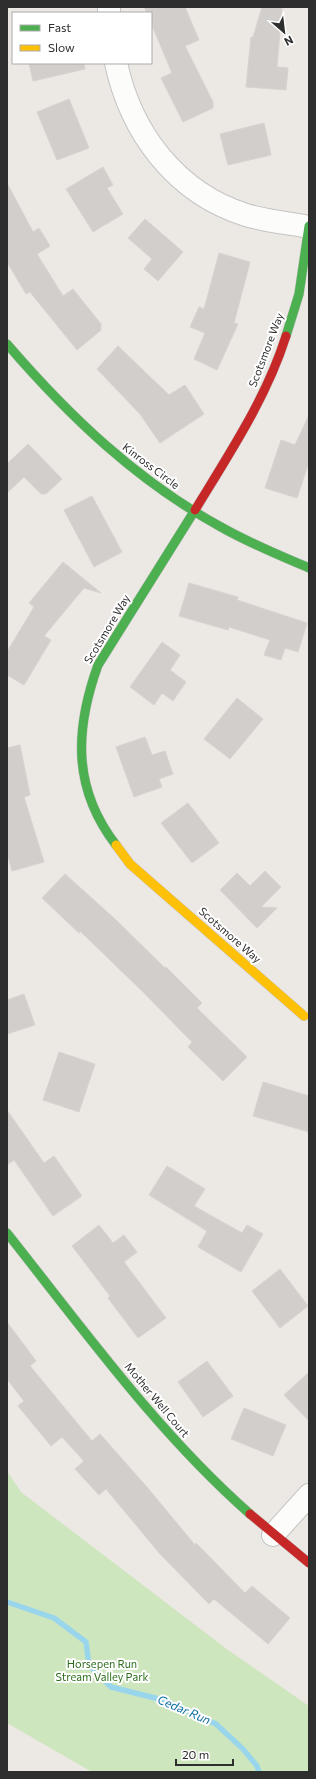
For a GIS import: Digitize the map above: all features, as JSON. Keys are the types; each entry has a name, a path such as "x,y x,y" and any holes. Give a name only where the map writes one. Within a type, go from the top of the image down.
{"street":[{"path":"116,64 131,109 147,142 165,164 186,183 210,200 246,214 309,226"},
{"name":"Scotsmore Way","path":"304,1016 130,864 112,844 97,818 87,790 81,760 81,728 88,690 98,665 241,435 264,393 280,355 299,294 309,226"},
{"name":"Kinross Circle","path":"7,344 41,385 85,429 127,465 193,511 244,540 309,568"},
{"name":"Mother Well Court","path":"7,1233 175,1441 224,1491 309,1563"},
{"path":"273,1534 309,1495"}],"green space":[{"name":"Horsepen Run Stream Valley Park","path":"7,1471 21,1492 228,1650 309,1706 309,1772 92,1772 7,1723"}],"building":[{"path":"144,7 185,7 199,40 185,46 213,102 213,108 183,122 161,78 172,73 152,25 152,12 146,12"},
{"path":"262,7 282,7 277,67 288,68 286,90 246,87 251,37 253,37"},
{"path":"29,64 84,64 85,69 33,81"},
{"path":"69,99 89,148 57,160 37,112"},
{"path":"264,123 271,155 228,165 220,134"},
{"path":"103,167 113,185 107,188 123,214 93,232 66,189"},
{"path":"7,183 33,232 39,228 50,246 37,254 63,296 73,289 101,324 101,330 77,350 30,292 26,294 7,262"},
{"path":"145,219 183,252 158,281 144,269 152,259 128,238"},
{"path":"219,253 250,262 234,323 238,324 217,370 194,359 205,333 190,327 199,307 204,309"},
{"path":"118,346 169,395 185,385 204,414 160,443 140,414 97,369"},
{"path":"309,415 309,462 297,498 265,488 281,440 295,445"},
{"path":"28,444 62,479 46,494 41,494 24,477 7,493 7,464"},
{"path":"92,496 122,552 94,567 64,510"},
{"path":"63,562 101,593 84,588 44,636 51,640 24,685 7,675 7,652 34,607 29,603"},
{"path":"189,583 238,597 237,600 307,623 298,652 285,648 281,660 264,655 270,640 229,627 228,630 179,616"},
{"path":"162,642 180,655 170,670 186,682 173,701 162,693 154,705 130,687"},
{"path":"237,698 263,719 230,759 204,739"},
{"path":"145,737 152,755 165,751 173,774 159,779 162,787 134,797 116,747"},
{"path":"20,745 30,795 24,797 44,862 12,871 7,853 7,748"},
{"path":"188,803 219,843 192,863 161,823"},
{"path":"265,871 281,887 261,907 277,908 257,928 220,890 237,873 250,886"},
{"path":"65,874 115,919 165,968 166,967 202,1003 197,1008 247,1057 223,1081 188,1047 192,1042 142,991 80,931 79,933 42,898"},
{"path":"24,994 35,1025 7,1034 7,1000"},
{"path":"59,1052 95,1064 79,1112 43,1100"},
{"path":"263,1082 309,1096 309,1132 253,1116"},
{"path":"7,1110 44,1163 54,1156 82,1196 53,1216 14,1160 7,1165"},
{"path":"167,1166 205,1189 194,1206 242,1233 247,1225 263,1234 241,1272 198,1247 207,1231 149,1195"},
{"path":"99,1225 113,1243 124,1235 137,1252 124,1262 166,1318 138,1338 108,1298 110,1296 72,1246"},
{"path":"280,1269 308,1306 280,1328 252,1291"},
{"path":"7,1322 36,1361 30,1366 92,1441 100,1434 147,1487 195,1545 196,1543 245,1593 252,1586 290,1618 268,1644 214,1599 209,1604 160,1554 106,1489 99,1495 75,1469 84,1461 62,1437 51,1446 18,1406 24,1401 7,1379"},
{"path":"207,1361 233,1396 203,1417 178,1382"},
{"path":"309,1372 309,1421 284,1395"},
{"path":"244,1408 286,1425 273,1456 231,1439"}],"waterway":[{"name":"Cedar Run","path":"7,1602 54,1618 86,1642 89,1665 111,1687 163,1700 216,1724 243,1749 257,1766 259,1772"}],"traffic: fast":[{"path":"286,336 299,294 309,226"},
{"path":"7,344 80,421 133,468 161,489 190,509 232,533 264,549 309,568"},
{"path":"116,845 102,824 91,802 85,780 82,758 82,735 90,689 98,665 195,510"},
{"path":"7,1233 93,1343 153,1415 216,1482 250,1514"}],"traffic: slow":[{"path":"116,845 130,864 304,1016"}],"traffic: jam":[{"path":"195,510 246,426 268,382 286,336"},
{"path":"250,1514 309,1563"}]}
